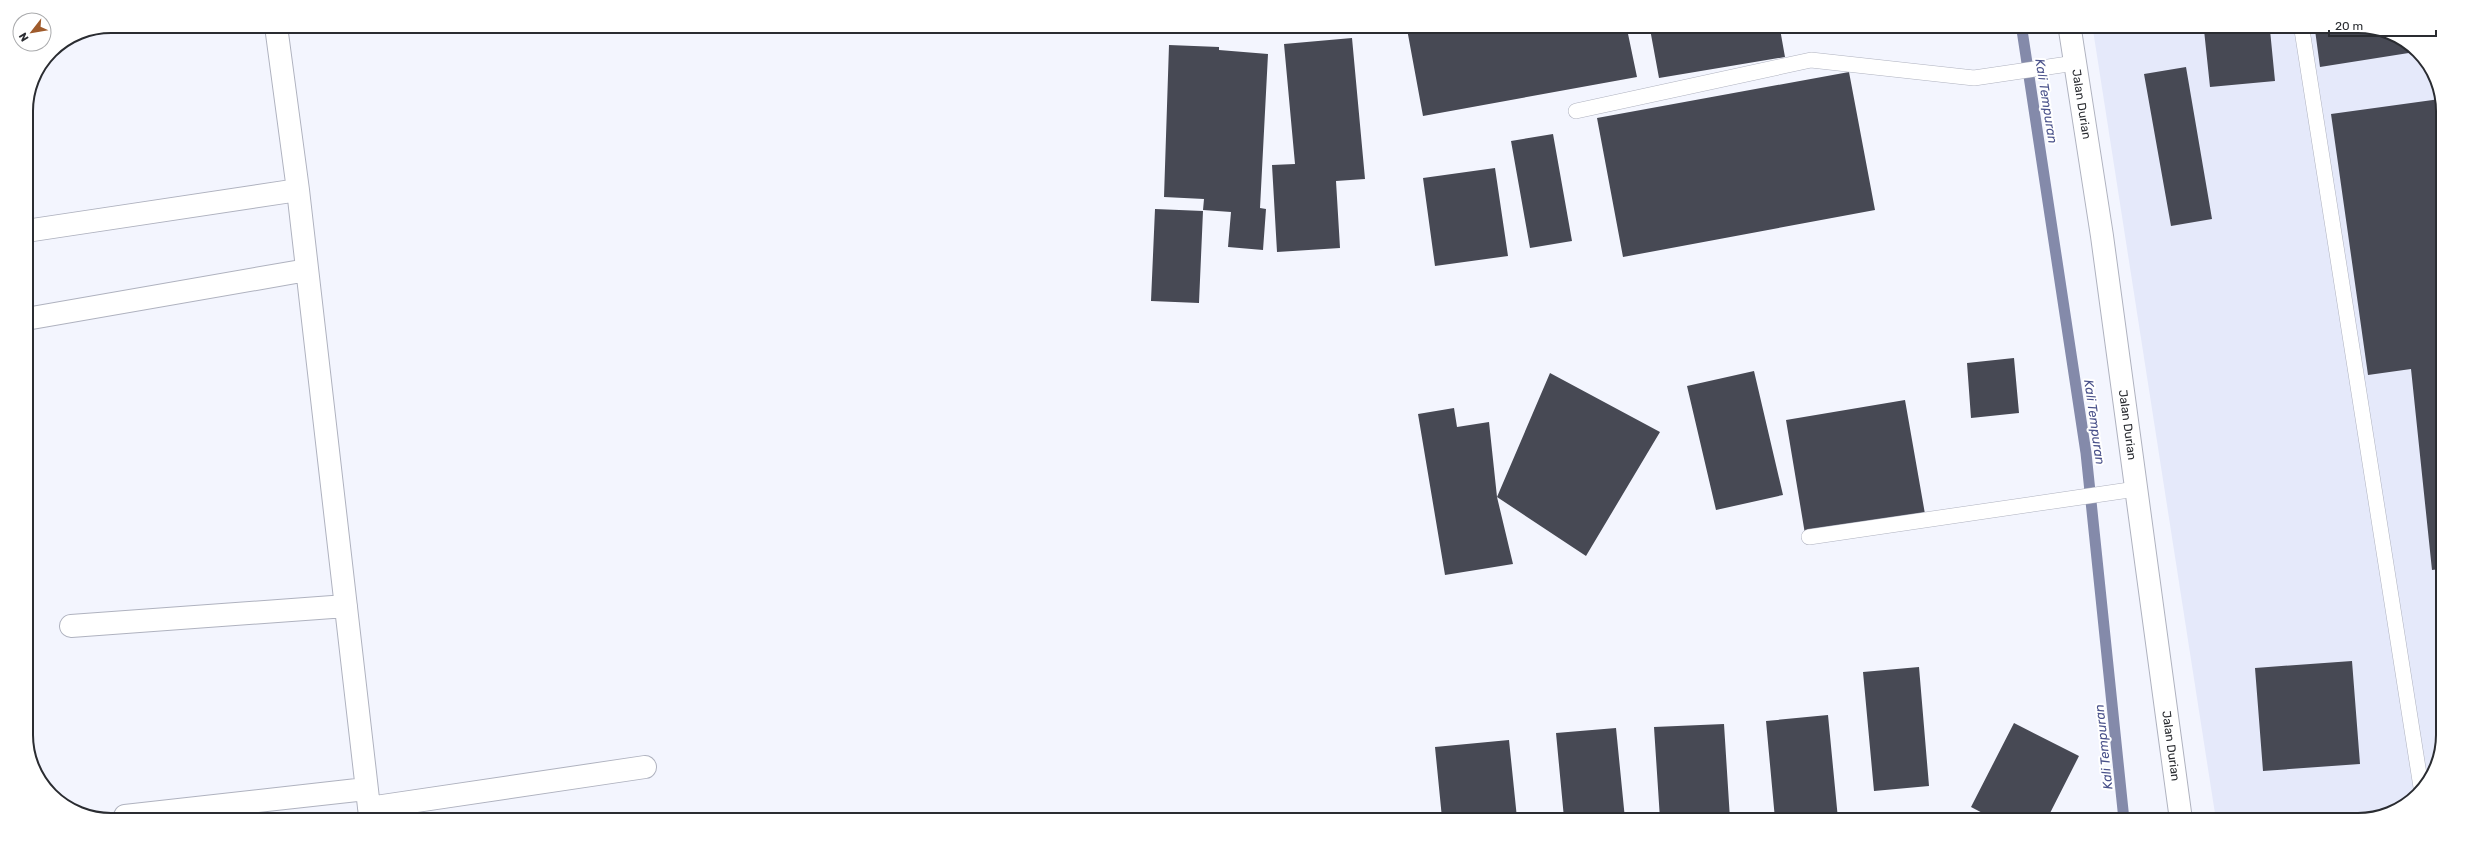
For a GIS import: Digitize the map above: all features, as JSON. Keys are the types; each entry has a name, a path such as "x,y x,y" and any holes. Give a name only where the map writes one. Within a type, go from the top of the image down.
{"street":[{"path":"277,33 298,190 368,804"},
{"name":"Jalan Durian","path":"2070,33 2102,236 2180,813"},
{"path":"33,230 298,190"},
{"path":"33,318 307,270"},
{"path":"71,626 346,606"},
{"path":"186,813 368,804 645,767"}],"lane":[{"path":"2302,33 2420,782"},
{"path":"1576,111 1811,60 1974,78 2075,63"},
{"path":"1809,537 2136,488"}],"shaded area":[{"path":"2093,33 2373,34 2401,46 2420,64 2430,81 2436,106 2435,750 2426,774 2413,790 2401,800 2383,809 2358,813 2215,813"}],"building":[{"path":"1408,33 1628,33 1637,77 1423,116"},
{"path":"1651,33 1781,33 1785,57 1659,78"},
{"path":"2204,33 2270,33 2275,81 2210,87"},
{"path":"2315,33 2373,34 2392,41 2409,53 2320,67"},
{"path":"1352,38 1365,179 1336,181 1340,248 1277,252 1272,165 1295,164 1284,44"},
{"path":"1169,45 1219,47 1219,50 1268,54 1260,208 1266,209 1263,250 1228,247 1231,212 1203,210 1204,199 1164,197"},
{"path":"2186,67 2212,219 2171,226 2144,74"},
{"path":"1849,72 1875,210 1623,257 1597,118"},
{"path":"2435,100 2436,106 2436,570 2432,570 2411,369 2368,375 2331,114"},
{"path":"1553,134 1572,241 1530,248 1511,141"},
{"path":"1495,168 1508,256 1435,266 1423,178"},
{"path":"1155,209 1203,211 1199,303 1151,301"},
{"path":"2014,358 2019,413 1971,418 1967,363"},
{"path":"1754,371 1783,495 1716,510 1687,386"},
{"path":"1550,373 1660,432 1586,556 1497,497"},
{"path":"1905,400 1925,514 1805,534 1786,420"},
{"path":"1454,408 1457,427 1489,422 1497,497 1513,564 1445,575 1418,414"},
{"path":"2352,661 2360,764 2263,771 2255,668"},
{"path":"1919,667 1929,786 1874,791 1863,672"},
{"path":"1828,715 1837,813 1774,813 1766,721"},
{"path":"2014,723 2079,756 2050,813 1982,813 1971,807"},
{"path":"1724,724 1730,813 1660,813 1654,727"},
{"path":"1616,728 1624,813 1564,813 1556,733"},
{"path":"1509,740 1516,813 1442,813 1435,747"}],"waterway":[{"name":"Kali Tempuran","path":"2022,33 2086,453 2123,813"}]}
